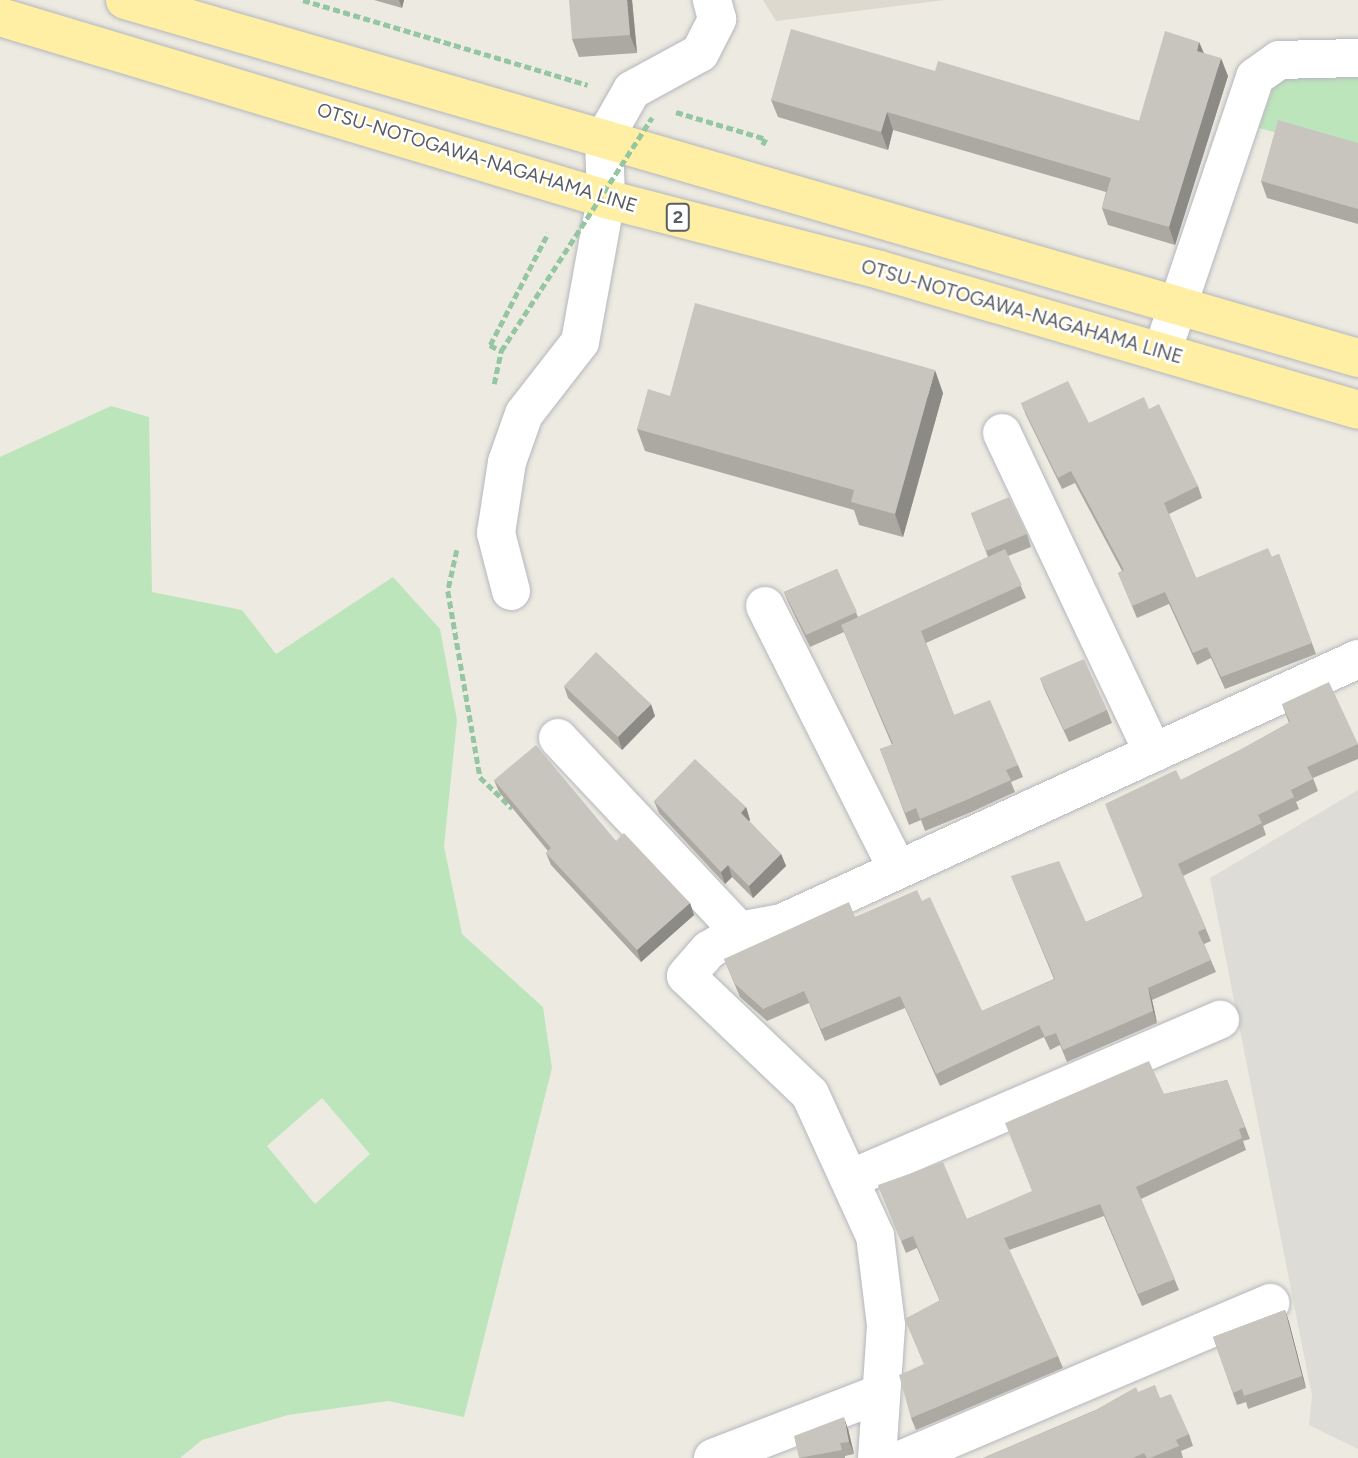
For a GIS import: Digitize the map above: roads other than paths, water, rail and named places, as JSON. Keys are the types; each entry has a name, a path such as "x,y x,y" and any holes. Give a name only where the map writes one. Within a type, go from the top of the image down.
{"main road":[{"path":"125,0 1358,358"},
{"name":"OTSU-NOTOGAWA-NAGAHAMA LINE","path":"0,17 606,199 1162,352 1358,410"}],"street":[{"path":"512,591 496,533 507,462 524,414 580,342 606,199 604,139 632,90 701,53 717,19 712,0"},
{"path":"1162,352 1255,77 1279,60 1358,58"},
{"path":"1002,433 1153,753"},
{"path":"765,606 896,866"},
{"path":"877,1458 883,1274 875,1236 810,1094 686,976 709,950 739,931 782,923 896,866 1358,659"},
{"path":"558,738 739,931"},
{"path":"850,1180 1220,1020"},
{"path":"905,1458 1271,1303"},
{"path":"713,1458 878,1394"}]}
